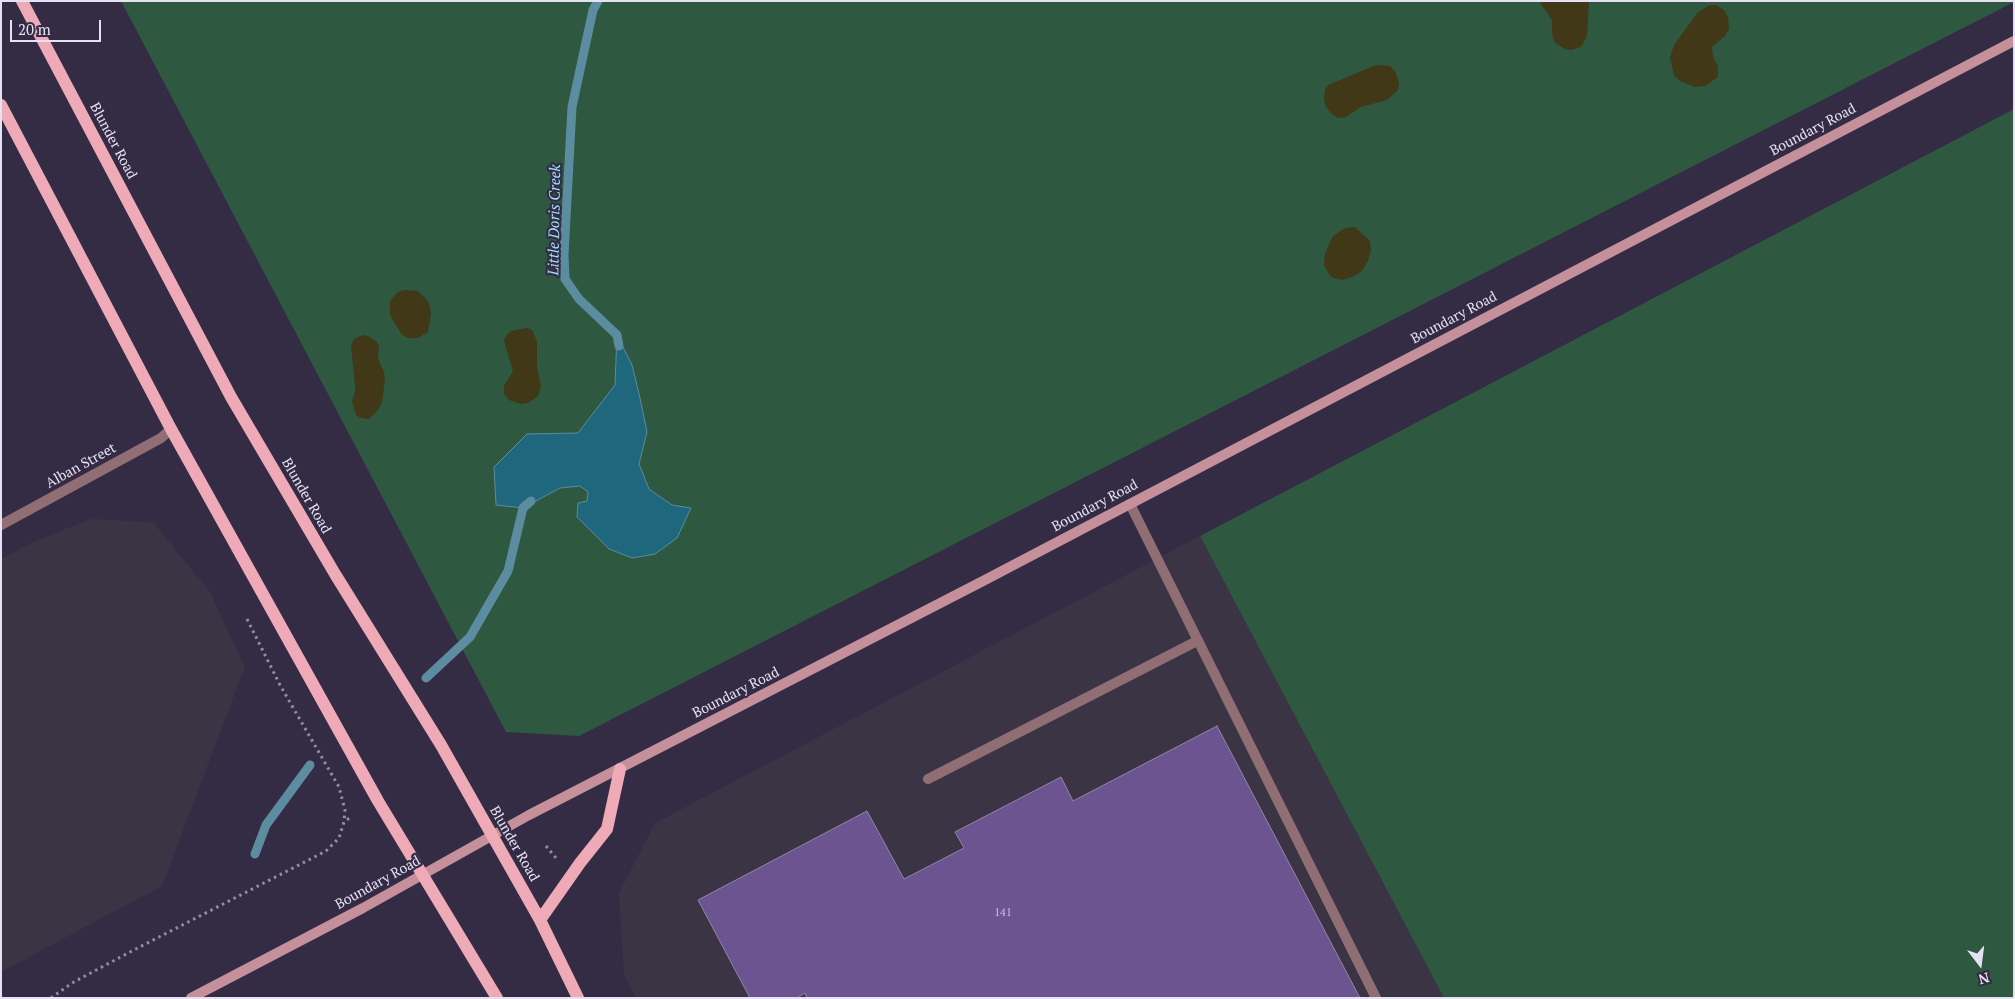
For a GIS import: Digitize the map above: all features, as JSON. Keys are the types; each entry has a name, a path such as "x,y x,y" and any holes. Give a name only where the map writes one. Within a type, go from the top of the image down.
{"main road":[{"name":"Blunder Road","path":"22,1 231,397 335,574 440,745 540,920 578,998"},
{"path":"1,105 171,428 378,801 497,998"},
{"path":"540,920 580,863 607,829 620,769"}],"street":[{"name":"Boundary Road","path":"191,998 363,908 492,836 2014,41"},
{"name":"Alban Street","path":"1,525 161,438 171,428"},
{"path":"1130,504 1376,998"},
{"path":"928,779 1197,641"}],"path":[{"path":"51,998 72,983 121,956 326,850 339,838 344,822 345,810 339,787 280,685 247,620"},
{"path":"344,822 352,816"},
{"path":"546,846 560,862"}],"shaded area":[{"path":"91,519 153,522 210,592 245,667 162,886 1,972 1,559 35,541"},
{"path":"1200,536 1444,998 636,998 624,975 619,893 655,823"}],"green space":[{"path":"121,1 2014,2 579,736 506,732"},
{"path":"2014,109 2014,998 1444,998 1200,536"}],"sand":[{"path":"1539,1 1589,1 1587,36 1581,47 1571,50 1565,49 1554,42 1552,20"},
{"path":"1710,5 1716,5 1724,10 1728,17 1729,29 1725,36 1712,47 1713,57 1718,66 1718,77 1705,86 1695,87 1680,81 1674,75 1670,57 1674,45 1698,12"},
{"path":"1376,65 1390,66 1395,71 1399,83 1398,90 1387,100 1361,107 1346,117 1338,118 1333,115 1326,107 1324,100 1325,89 1328,85"},
{"path":"1355,227 1370,241 1371,250 1368,261 1361,272 1352,277 1342,280 1331,277 1324,266 1325,253 1333,236 1345,228"},
{"path":"405,290 418,291 427,300 430,307 431,314 428,332 418,338 408,338 402,335 390,315 390,301 398,292"},
{"path":"527,328 532,330 537,341 537,367 541,386 538,396 528,403 521,404 509,400 504,394 504,386 513,371 504,341 511,331"},
{"path":"366,335 376,341 379,346 378,359 384,372 385,380 382,402 378,410 369,419 356,415 352,401 355,385 351,346 354,339"}],"water":[{"path":"617,335 632,365 640,398 647,432 639,464 649,489 672,505 691,508 677,538 655,554 632,558 609,549 577,517 578,503 587,501 588,492 580,486 560,488 523,508 496,505 494,467 527,434 578,433 615,385"}],"building":[{"path":"1217,726 1360,998 807,998 805,993 797,998 750,998 698,900 867,811 904,879 964,848 955,832 1061,777 1073,801"}],"waterway":[{"name":"Little Doris Creek","path":"598,1 593,10 572,107 564,255 565,279 579,299 617,335 619,346"},
{"name":"Little Doris Creek","path":"426,678 470,637 508,571 523,508 531,501"},
{"name":"Little Doris Creek","path":"255,854 266,825 310,765"}]}
